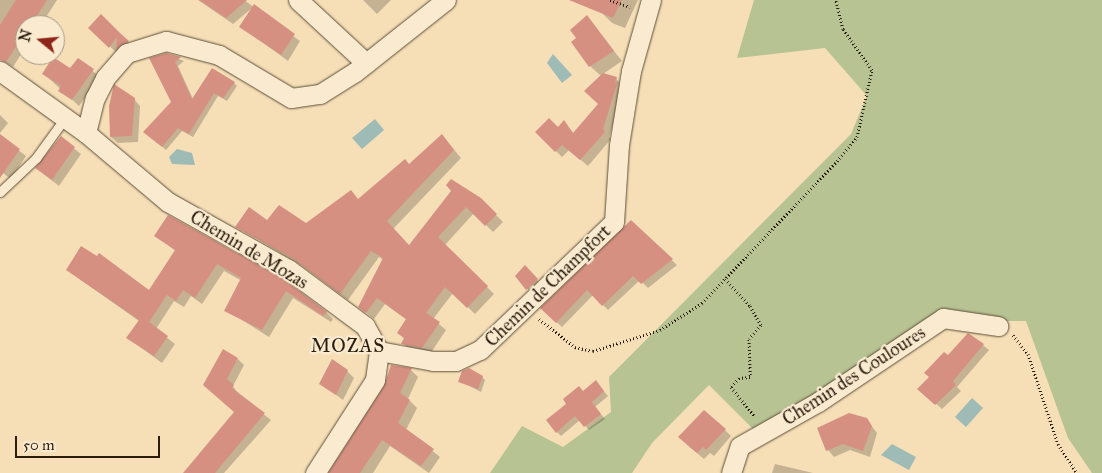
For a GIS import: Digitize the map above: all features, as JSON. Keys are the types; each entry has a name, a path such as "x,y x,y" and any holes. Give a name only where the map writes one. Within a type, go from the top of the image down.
{"street":[{"path":"298,0 366,63"},
{"path":"86,133 95,98 105,78 127,53 166,41 219,55 291,98 320,94 366,63 446,0"},
{"name":"Chemin de Champfort","path":"379,351 433,361 456,361 480,350 614,222 619,145 631,71 651,0"},
{"name":"Chemin de Mozas","path":"0,71 86,133 168,202 288,269 365,326 379,351"},
{"name":"Chemin des Couloures","path":"731,473 740,446 818,402 943,318 998,326"},
{"path":"315,473 375,380 379,351"}],"lane":[{"path":"0,192 36,158 65,118"}],"path":[{"path":"525,307 575,348 594,351 660,330 702,302 837,161 857,136 872,70 842,29 836,0"},
{"path":"725,279 750,306 761,325 749,339 750,377 739,378 731,387 767,431"},
{"path":"998,326 1016,336 1028,354 1058,444 1077,473"}],"green space":[{"path":"754,0 1102,0 1102,473 1092,473 1068,438 1026,321 944,321 762,438 709,385 652,443 632,473 490,473 522,426 563,447 611,412 609,377 851,134 867,96 825,48 737,58"}],"water":[{"path":"553,54 572,75 562,83 547,63"},
{"path":"375,119 384,130 362,149 352,138"},
{"path":"177,149 192,153 195,165 172,164 169,157"},
{"path":"972,398 983,408 966,427 955,417"},
{"path":"892,444 916,457 909,470 881,455"}],"building":[{"path":"16,0 47,0 37,15 15,15 15,48 6,62 0,60 0,25"},
{"path":"199,0 247,0 226,18"},
{"path":"569,0 622,0 613,18"},
{"path":"254,4 295,34 281,55 239,27"},
{"path":"101,14 129,41 116,49 117,37 109,48 88,28"},
{"path":"587,15 614,51 589,67 571,42 576,38 570,30"},
{"path":"166,53 181,57 175,62 192,99 212,68 235,82 223,98 214,93 189,134 178,128 162,147 143,132 171,102 149,58"},
{"path":"78,58 94,69 72,100 58,91 61,86 42,74 48,65 65,65 70,68"},
{"path":"603,73 617,77 615,83 618,81 603,129 605,132 580,160 562,145 555,152 535,132 549,118 558,127 564,120 573,133 598,104 584,91"},
{"path":"114,84 135,98 132,136 110,137 109,106"},
{"path":"0,134 20,149 0,178"},
{"path":"442,134 454,150 387,221 409,245 451,191 446,185 451,179 481,198 497,214 485,226 466,207 438,237 488,286 467,308 445,287 426,313 440,322 422,348 401,344 404,338 397,333 406,319 377,298 366,313 358,307 383,258 371,251 340,294 294,259 235,227 249,207 267,220 279,205 306,223 351,190 358,199 405,159 409,164"},
{"path":"61,136 75,147 52,180 35,168"},
{"path":"168,215 282,278 327,312 323,316 286,291 262,330 224,311 241,278 217,264 195,298 183,290 176,301 167,295 149,322 168,336 154,356 126,338 139,320 66,270 81,246 97,256 99,253 149,290 175,250 154,236"},
{"path":"631,220 673,259 641,284 633,276 602,306 587,290 556,323 540,308"},
{"path":"525,265 538,279 526,290 515,276"},
{"path":"968,333 984,344 953,381 956,385 935,405 917,389 929,377 924,373 944,352 948,355"},
{"path":"223,349 238,358 227,379 234,385 232,388 265,413 215,473 183,473 234,412 203,385"},
{"path":"332,359 348,370 336,395 319,384"},
{"path":"391,365 412,368 400,393 410,400 398,423 434,449 421,466 382,440 360,473 328,473 384,386"},
{"path":"469,368 483,376 478,389 458,382 462,371"},
{"path":"596,380 604,391 592,402 601,414 584,427 575,416 556,433 546,420 566,404 563,399 579,386 583,391"},
{"path":"704,410 726,429 706,450 703,447 697,453 678,437"},
{"path":"849,413 867,418 872,426 863,451 843,444 826,451 817,428"}],"district":[{"name":"MOZAS","path":"348,346"}]}
